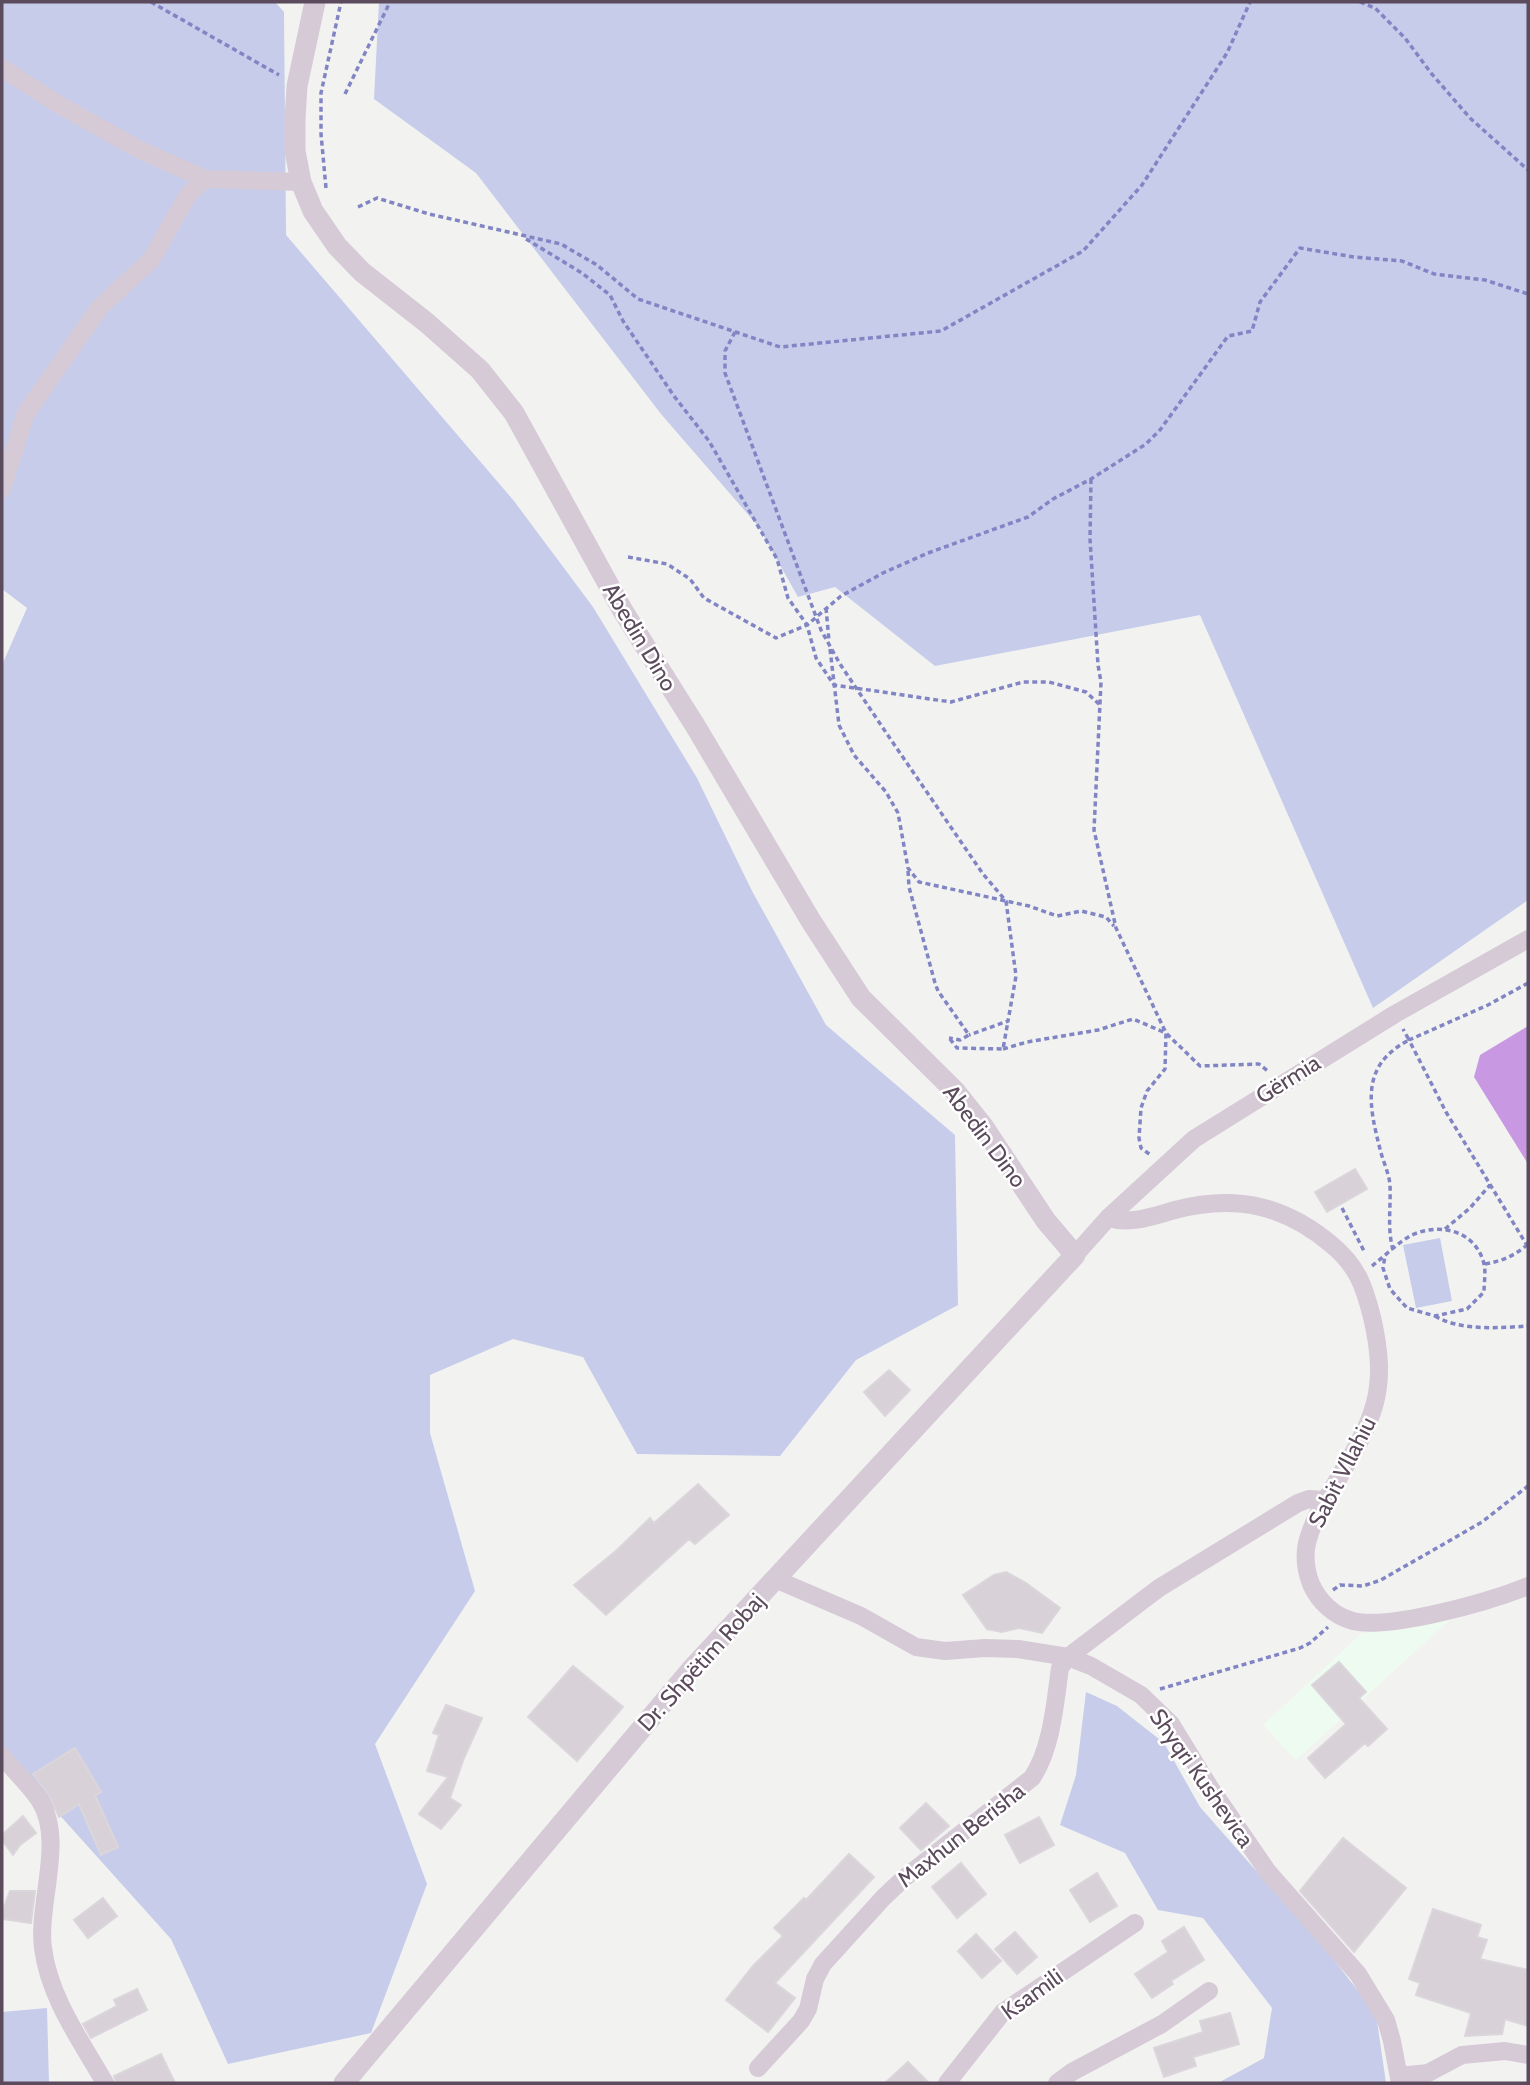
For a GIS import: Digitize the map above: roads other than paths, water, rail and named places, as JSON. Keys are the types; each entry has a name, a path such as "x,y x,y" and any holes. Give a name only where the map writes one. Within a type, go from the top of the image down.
{"street":[{"name":"Abedin Dino","path":"315,2 297,86 295,151 301,182 313,211 337,246 362,272 427,323 480,370 514,414 623,611 696,727 811,921 861,998 955,1091 983,1126 1046,1221 1075,1255"},
{"path":"2,68 56,103 140,150 205,179 301,182"},
{"path":"2,489 26,413 100,307 151,260 188,195 205,179"},
{"name":"Gërmia","path":"1075,1255 1108,1218 1194,1139 1395,1014 1528,939"},
{"name":"Sabit Vllahiu","path":"1108,1218 1119,1221 1136,1219 1200,1203 1263,1206 1292,1216 1333,1245 1357,1271 1368,1300 1377,1342 1378,1397 1367,1429 1325,1500 1307,1543 1307,1575 1322,1602 1339,1616 1355,1622 1391,1621 1451,1610 1528,1586"},
{"name":"Dr. Shpëtim Robaj","path":"344,2083 690,1671 1075,1255"},
{"path":"1068,1657 1159,1588 1286,1510 1309,1499 1325,1500"},
{"name":"Shyqri Kushevica","path":"775,1579 861,1616 916,1647 945,1651 1018,1649 1068,1657 1091,1666 1141,1695 1171,1724 1209,1786 1268,1872 1358,1974 1386,2020 1399,2080"},
{"name":"Maxhun Berisha","path":"758,2068 801,2021 808,2009 814,1979 823,1964 883,1898 903,1879 1032,1778 1040,1766 1045,1749 1060,1668 1068,1657"},
{"path":"2,1756 41,1802 48,1823 43,1946 48,1971 52,1989 105,2083"},
{"name":"Ksamili","path":"947,2083 1003,2012 1135,1923"},
{"path":"1057,2083 1072,2072 1161,2024 1209,1991"},
{"path":"1399,2080 1428,2073 1462,2055 1505,2051 1528,2055"}]}
